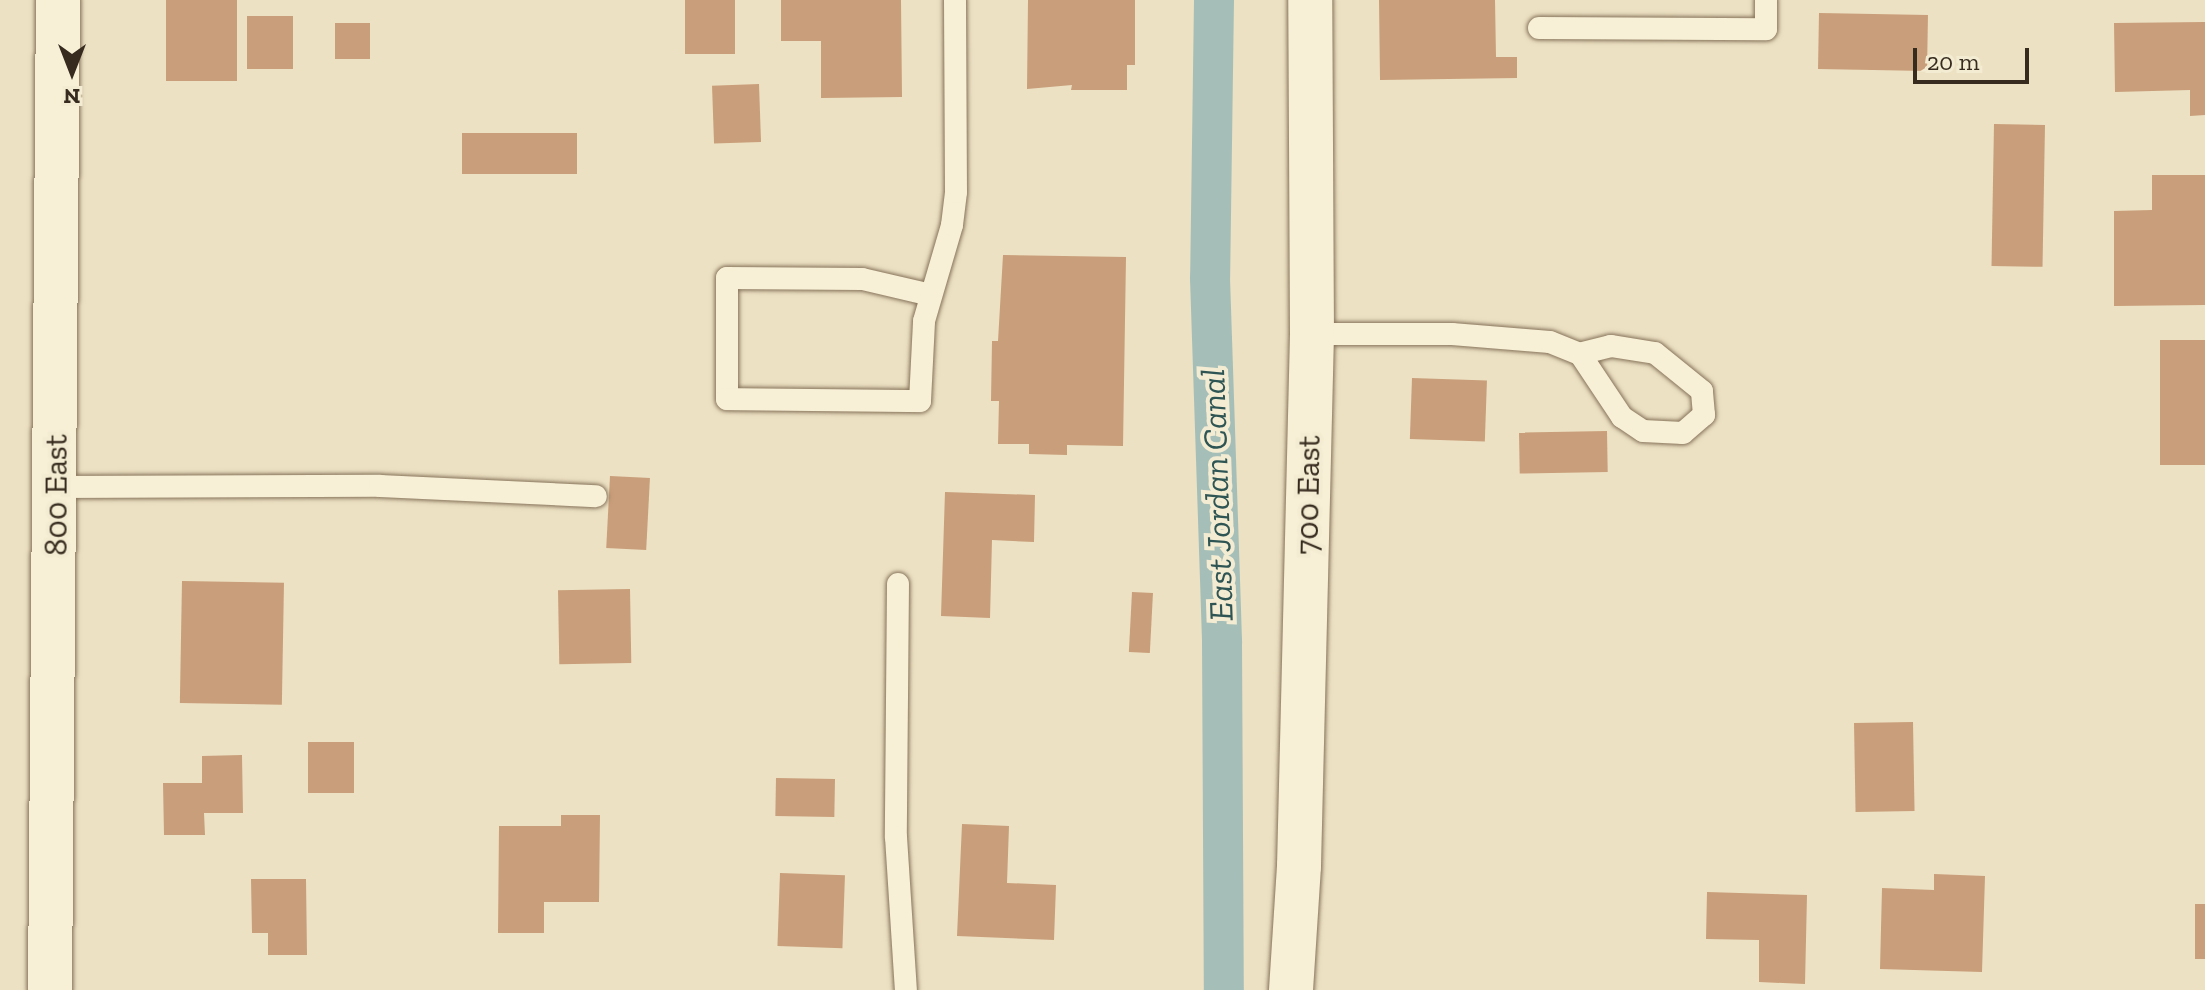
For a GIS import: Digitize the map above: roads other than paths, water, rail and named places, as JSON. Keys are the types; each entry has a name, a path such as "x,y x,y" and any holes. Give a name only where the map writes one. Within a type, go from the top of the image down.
{"street":[{"name":"800 East","path":"50,990 58,0"},
{"name":"700 East","path":"1291,990 1299,866 1312,334 1310,0"}],"lane":[{"path":"931,295 862,279 727,278 727,399 920,401 920,345 952,225 956,192 955,0"},
{"path":"1539,28 1766,29 1766,0"},
{"path":"1312,334 1512,337 1580,354 1611,346 1655,353 1702,391 1704,415 1683,433 1643,431 1622,417 1580,354"},
{"path":"56,487 380,486 596,496"},
{"path":"898,584 896,837 906,990"}],"waterway":[{"name":"East Jordan Canal","path":"1214,0 1210,278 1222,643 1224,990"}]}
